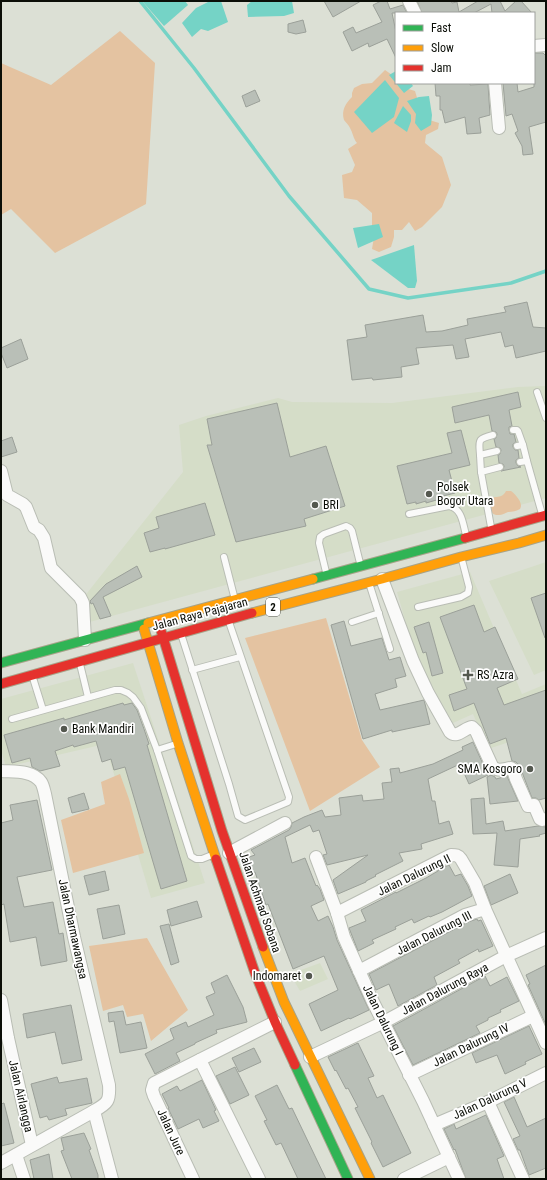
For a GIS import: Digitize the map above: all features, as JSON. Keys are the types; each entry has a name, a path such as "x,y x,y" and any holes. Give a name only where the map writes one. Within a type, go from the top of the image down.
{"main road":[{"name":"Jalan Raya Pajajaran","path":"1,684 79,660 180,632 461,557 469,546 492,531 544,515"},
{"name":"Jalan Raya Pajajaran","path":"1,663 158,622 361,566 469,546 520,543 546,535"},
{"name":"Jalan Achmad Sobana","path":"158,622 222,831 269,964 284,1002 310,1057 358,1176"},
{"name":"Jalan Achmad Sobana","path":"143,625 178,743 255,973 275,1022 358,1176"},
{"path":"208,836 222,831"}],"street":[{"path":"409,1 414,12"},
{"path":"535,46 546,45"},
{"path":"495,84 499,128"},
{"path":"1,471 7,495 26,507 34,527 39,530 44,538 51,568 76,592 83,603 85,640"},
{"path":"382,579 428,693 450,732 455,735 467,728 472,727 476,731 492,766 499,770 511,768 528,806 534,805 540,819 546,819"},
{"name":"Jalan Dharmawangsa","path":"1,771 25,772 33,775 41,782 45,794 74,937 109,1085 110,1096 105,1104 94,1111"},
{"path":"230,853 285,823"},
{"name":"Jalan Dalurung II","path":"337,914 451,855 459,856 461,859 475,883 485,909"},
{"name":"Jalan Dalurung I","path":"316,857 344,937 359,971 386,1029 423,1101 459,1179"},
{"name":"Jalan Dalurung III","path":"359,971 465,915 485,909 506,956"},
{"name":"Jalan Dalurung Raya","path":"310,1057 384,1022 506,956 546,938"},
{"path":"506,956 546,1043"},
{"name":"Jalan Airlangga","path":"1,1000 4,1039 32,1145"},
{"name":"Jalan Dalurung IV","path":"409,1075 533,1016"},
{"path":"259,1179 200,1060 275,1022"},
{"name":"Jalan Jure","path":"193,1179 152,1090 154,1083 200,1060"},
{"name":"Jalan Dalurung V","path":"434,1125 488,1102 546,1073"},
{"path":"488,1102 523,1179"},
{"path":"1,1163 94,1111 112,1179"},
{"path":"16,1155 24,1179"},
{"path":"404,1179 449,1157"}],"lane":[{"path":"537,392 546,418"},
{"path":"513,430 518,431 520,445 527,461 544,515"},
{"path":"492,531 481,472 480,442 483,438 493,435"},
{"path":"480,455 497,451"},
{"path":"520,462 527,461"},
{"path":"481,472 500,467"},
{"path":"409,514 454,506 460,515 469,546"},
{"path":"327,575 319,544 320,537 324,534 346,526 350,528 352,532 361,566"},
{"path":"224,557 235,600"},
{"path":"418,607 461,597 468,593 469,587 461,557"},
{"path":"369,582 390,649"},
{"path":"352,622 378,614"},
{"path":"180,632 238,816 245,820 288,802 289,797 228,619"},
{"path":"192,670 240,657"},
{"path":"79,660 88,697"},
{"path":"32,675 43,710"},
{"path":"12,719 115,690 128,692 140,708 157,750 191,856 196,859 202,859 214,854"},
{"path":"157,750 178,743"}],"shaded area":[{"path":"120,31 155,63 146,204 55,253 11,209 1,215 1,63 51,85"},
{"path":"385,70 395,77 395,84 415,91 423,118 439,123 438,129 426,135 425,143 442,157 451,185 442,207 422,227 415,231 409,222 402,230 394,230 394,237 391,247 379,252 372,249 374,237 372,230 372,213 357,200 344,198 342,175 352,172 355,165 348,149 357,143 350,127 344,120 343,113 346,104 352,97 354,88 362,84 372,83"},
{"path":"546,386 546,498 86,623 76,607 183,472 179,425 206,416 278,398 292,402 392,403 518,387"},
{"path":"506,491 511,491 517,496 521,504 520,509 500,515 494,514 491,512 490,507 491,499 502,496"},
{"path":"546,562 546,670 534,675 489,581"},
{"name":"RS Azra","path":"470,572 522,694 546,684 546,756 521,738 488,749 473,714 453,723 418,666 397,592"},
{"path":"326,618 362,740 380,767 310,811 245,638"},
{"path":"133,663 205,883 151,898 105,744 6,767 1,750 1,699"},
{"path":"120,774 129,799 144,853 73,873 61,820 105,804 101,782"},
{"path":"147,938 188,1010 151,1041 143,1014 127,1017 123,1005 103,1011 89,946"},
{"name":"Indomaret","path":"320,963 328,979 300,991 290,974"}],"water":[{"path":"185,1 188,5 164,26 143,2"},
{"path":"210,1 221,1 228,22 208,31 201,29 192,37 182,23 196,8"},
{"path":"252,1 292,1 294,13 284,16 248,17 247,5"},
{"path":"395,72 395,82 389,75"},
{"path":"385,80 399,98 394,117 372,133 354,112"},
{"path":"396,84 412,84 413,86 404,93"},
{"path":"429,96 432,115 431,125 421,131 415,123 416,114 407,101 419,97"},
{"path":"403,106 411,115 411,121 407,132 394,123"},
{"path":"379,224 383,237 358,248 353,228"},
{"path":"414,245 417,281 415,288 408,288 371,260"}],"building":[{"path":"324,1 361,1 333,17"},
{"path":"381,1 387,1 390,9 403,5 406,12 392,13 395,27 395,56 387,39 369,47 368,43 352,51 343,32 353,27 356,33 382,22 373,5"},
{"path":"417,1 457,2 459,12 422,12"},
{"path":"478,1 500,1 505,11 516,1 521,1 531,12 492,12 491,4 476,12 459,12"},
{"path":"303,20 306,32 296,34 288,32 288,24"},
{"path":"535,53 543,53 546,56 546,122 529,127 533,154 523,155 522,146 515,133 518,131 512,114 506,116 503,84 517,84 518,92 534,87"},
{"path":"435,84 488,84 490,115 479,118 481,133 467,134 465,117 445,123 442,110 440,110 440,96 436,96"},
{"path":"255,90 260,101 246,107 242,96"},
{"path":"527,302 533,327 546,328 546,351 516,358 513,345 505,347 501,332 465,339 469,357 456,359 453,345 416,348 419,364 401,367 402,377 373,380 372,378 352,380 347,340 367,337 365,325 423,315 426,332 442,331 468,325 467,319 506,312 504,307"},
{"path":"21,339 28,359 7,368 1,353 1,348"},
{"path":"518,392 521,407 509,410 512,426 509,427 509,430 510,434 514,434 516,442 513,444 513,447 515,450 518,450 519,458 516,460 516,463 521,467 501,471 503,470 504,466 503,464 499,463 498,455 500,454 501,450 500,448 496,447 494,439 496,438 497,434 496,432 492,431 489,415 455,423 452,407"},
{"path":"277,403 290,457 326,446 345,506 304,519 306,526 236,542 207,445 212,445 207,419"},
{"path":"461,430 470,465 449,470 455,493 439,497 440,499 426,503 426,501 416,504 416,502 407,504 397,466 452,453 447,433"},
{"path":"12,437 17,452 1,457 1,441"},
{"path":"205,503 215,535 150,552 144,533 159,528 156,517"},
{"path":"137,566 142,577 103,597 111,616 100,619 93,603 91,604 90,601 106,584"},
{"path":"546,593 546,638 545,638 531,598"},
{"path":"474,605 484,632 495,627 518,679 497,688 504,705 546,690 546,798 539,800 532,798 520,767 516,762 512,761 506,738 490,744 474,703 454,711 449,695 467,689 440,617"},
{"path":"344,621 351,646 382,638 389,660 400,657 406,676 395,679 397,687 375,694 380,710 424,700 430,724 392,732 392,730 363,739 331,625"},
{"path":"429,622 443,673 432,676 426,652 423,653 414,627"},
{"path":"123,703 124,705 132,703 137,710 144,729 149,744 147,745 187,881 161,889 125,767 114,770 111,759 102,762 96,741 74,747 73,745 55,751 60,766 40,771 32,767 30,758 12,763 4,735"},
{"path":"473,742 488,775 469,784 460,764 428,779 432,801 435,801 439,824 449,821 453,834 421,844 422,849 399,853 403,861 375,875 376,876 366,882 338,894 333,880 368,855 327,865 323,855 327,854 319,830 313,832 310,825 285,837 292,863 305,858 316,886 317,885 320,889 324,900 311,906 318,921 328,916 337,940 369,1010 321,1031 309,1004 338,990 324,956 293,969 268,904 266,905 255,872 252,873 246,858 255,855 251,850 289,830 292,823 304,817 322,810 325,817 341,815 339,798 362,795 363,801 384,799 382,783 392,782 390,769 399,768 400,773 433,764 463,750 462,747"},
{"path":"491,775 496,779 507,776 518,801 490,804 487,777"},
{"path":"84,793 89,809 72,813 68,798"},
{"path":"484,798 486,824 503,821 505,831 538,826 546,827 546,833 539,835 540,836 520,839 518,867 494,865 497,833 473,834 471,799"},
{"path":"37,800 52,870 17,877 24,907 53,902 59,934 63,933 67,961 41,966 36,937 10,942 4,904 1,905 1,823 13,820 10,805"},
{"path":"449,865 455,876 461,874 472,896 430,917 429,916 414,923 412,919 395,927 396,929 372,940 374,943 358,951 349,928 366,921 361,910"},
{"path":"105,871 109,890 89,895 84,876"},
{"path":"510,874 518,893 491,905 484,886"},
{"path":"197,901 202,917 171,926 167,910"},
{"path":"119,905 125,934 103,939 97,909"},
{"path":"477,919 478,921 481,920 493,946 479,952 478,949 458,960 460,963 434,977 437,985 398,1006 389,984 376,990 369,974 468,922"},
{"path":"169,924 179,962 171,965 160,926"},
{"path":"546,965 546,1025 528,985 530,984 526,975"},
{"path":"227,975 243,1007 247,1022 216,1030 217,1033 176,1053 180,1061 155,1074 145,1054 174,1039 170,1029 186,1022 188,1027 214,1015 206,997 215,993 211,983"},
{"path":"485,976 490,986 507,977 519,1001 500,1010 501,1012 476,1026 480,1033 413,1065 393,1026"},
{"path":"71,1005 82,1060 62,1064 55,1032 27,1038 23,1014"},
{"path":"123,1011 126,1025 141,1022 147,1048 120,1053 114,1021 109,1022 108,1013"},
{"path":"529,1026 542,1054 505,1074 497,1055 476,1063 472,1053"},
{"path":"358,1043 374,1076 368,1078 377,1098 383,1095 411,1153 383,1167 355,1108 358,1107 348,1088 346,1089 336,1070 335,1071 328,1057"},
{"path":"254,1048 261,1062 239,1072 232,1058"},
{"path":"235,1067 249,1095 230,1104 216,1076"},
{"path":"57,1077 59,1083 87,1078 92,1103 65,1109 67,1115 49,1120 47,1116 40,1118 31,1084"},
{"path":"202,1080 216,1110 214,1111 219,1121 203,1128 199,1119 178,1129 162,1094 177,1086 180,1091"},
{"path":"277,1085 289,1109 292,1108 326,1179 298,1179 281,1143 276,1145 264,1121 267,1120 255,1096"},
{"path":"514,1097 527,1127 546,1118 546,1168 529,1175 520,1150 518,1150 513,1139 520,1136 504,1102"},
{"path":"4,1103 14,1143 1,1146 1,1104"},
{"path":"486,1115 504,1156 497,1159 504,1179 466,1179 455,1149 454,1150 444,1129 454,1124 456,1129"},
{"path":"84,1133 91,1149 89,1150 98,1179 72,1179 61,1151 64,1150 61,1138"},
{"path":"49,1154 53,1179 34,1179 30,1160"}],"waterway":[{"path":"140,1 194,68 289,196 369,289 408,298 511,283 546,271"}],"traffic: fast":[{"path":"313,579 465,538"},
{"path":"1,663 148,623"},
{"path":"295,1065 348,1179"}],"traffic: slow":[{"path":"252,613 546,535"},
{"path":"148,623 313,579"},
{"path":"144,629 178,743 216,859"},
{"path":"263,947 284,1002 370,1179"}],"traffic: jam":[{"path":"465,538 546,515"},
{"path":"1,684 252,613"},
{"path":"159,624 222,831 263,947"},
{"path":"216,859 255,973 295,1065"}],"place":[{"name":"Polsek Bogor Utara","path":"429,494"},
{"name":"BRI","path":"315,505"},
{"name":"RS Azra","path":"468,675"},
{"name":"Bank Mandiri","path":"64,729"},
{"name":"SMA Kosgoro","path":"530,769"},
{"name":"Indomaret","path":"309,976"}]}
